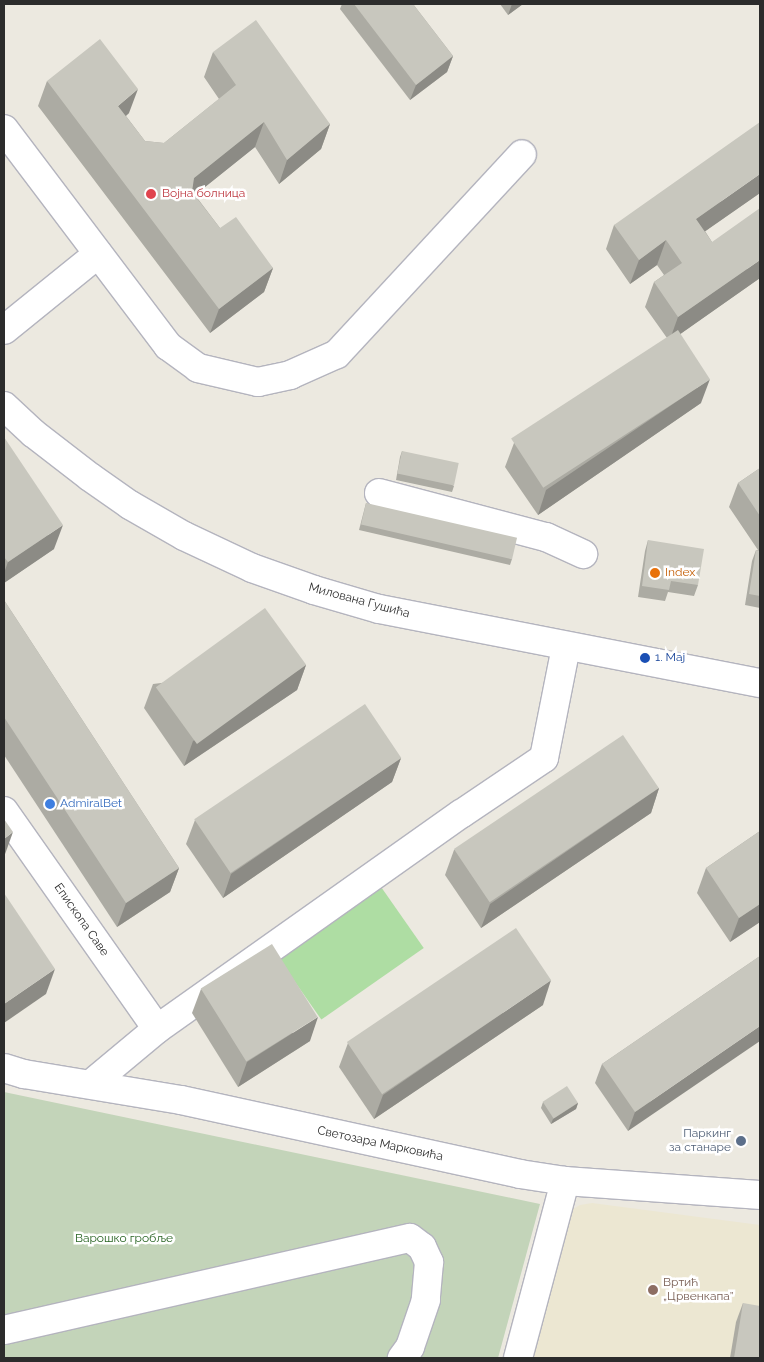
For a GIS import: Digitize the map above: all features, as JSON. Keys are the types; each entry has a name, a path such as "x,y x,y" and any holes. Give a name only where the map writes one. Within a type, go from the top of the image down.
{"street":[{"path":"4,129 168,346 198,368 258,382 290,376 337,354 522,154"},
{"path":"4,330 98,254"},
{"name":"Милована Гушића","path":"4,406 33,433 130,505 184,536 252,568 314,590 379,609 566,647 760,683"},
{"path":"379,493 546,538 583,554"},
{"path":"91,1084 157,1029 461,814 544,758 566,647"},
{"name":"Епископа Саве","path":"4,811 157,1029"},
{"name":"Светозара Марковића","path":"4,1068 24,1074 180,1100 424,1154 565,1181 760,1195"},
{"path":"518,1358 565,1181"},
{"path":"4,1330 410,1238 422,1247 429,1262 426,1300 410,1347 402,1358"}],"shaded area":[{"name":"Вртић „Црвенкапа”","path":"592,1203 760,1225 760,1358 526,1358 568,1212 580,1205"}],"green space":[{"path":"379,884 424,948 321,1020 277,956"},
{"name":"Варошко гробље","path":"4,1092 540,1204 498,1358 4,1358"}],"building":[{"path":"354,4 413,4 453,56 416,85"},
{"name":"Војна болница","path":"256,20 330,124 287,160 264,122 194,178 192,192 220,228 236,217 273,268 219,309 47,81 100,39 138,89 118,106 145,141 164,143 236,85 213,52"},
{"path":"760,122 760,174 696,219 712,242 760,208 760,260 678,317 654,282 682,263 666,240 639,260 614,225"},
{"path":"678,330 710,379 543,488 511,438"},
{"path":"4,437 63,525 8,562 4,557"},
{"path":"402,451 459,463 454,486 397,473"},
{"path":"760,468 760,516 738,483"},
{"path":"366,503 517,538 512,559 361,524"},
{"path":"648,540 704,549 698,585 671,581 669,590 642,586"},
{"path":"756,550 760,551 760,596 749,594"},
{"path":"4,600 179,868 126,903 4,717"},
{"path":"265,608 306,665 197,744 156,687"},
{"path":"365,704 401,758 231,873 194,819"},
{"path":"623,735 659,788 490,902 454,849"},
{"path":"4,819 13,832 4,839"},
{"path":"760,831 760,904 739,918 706,868"},
{"path":"4,893 55,969 4,1004"},
{"path":"516,928 551,980 382,1094 347,1042"},
{"path":"272,944 318,1017 246,1061 201,989"},
{"path":"760,956 760,1026 635,1112 602,1064"},
{"path":"567,1086 578,1103 554,1119 543,1102"},
{"path":"743,1303 760,1306 760,1358 734,1358"}],"place":[{"name":"Војна болница","path":"151,194"},
{"name":"Index","path":"655,573"},
{"name":"1. Мај","path":"645,658"},
{"name":"AdmiralBet","path":"50,804"},
{"name":"Паркинг за станаре","path":"741,1141"},
{"name":"Вртић „Црвенкапа”","path":"653,1290"}]}
